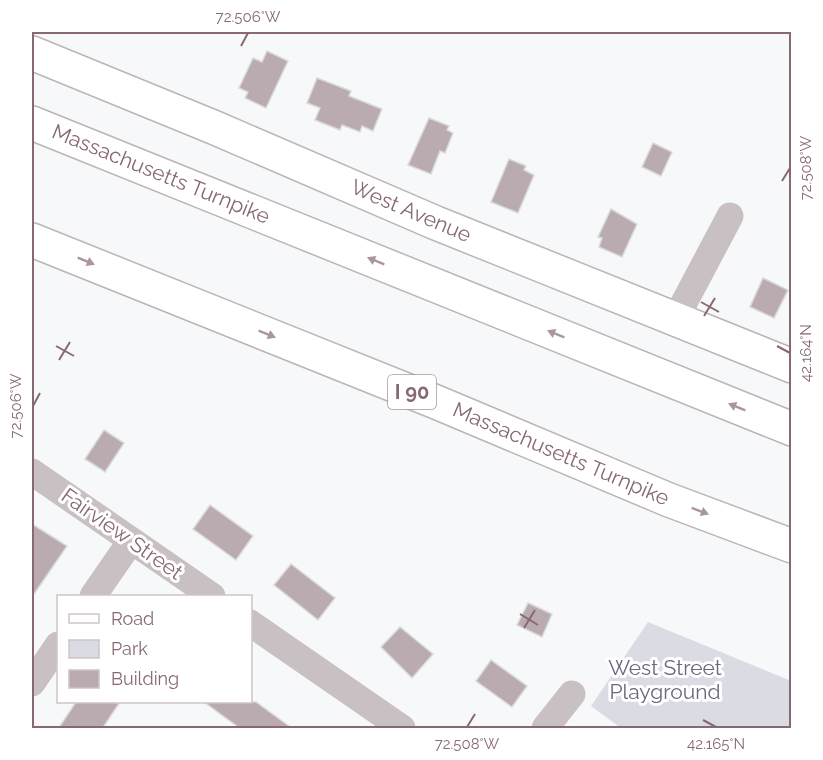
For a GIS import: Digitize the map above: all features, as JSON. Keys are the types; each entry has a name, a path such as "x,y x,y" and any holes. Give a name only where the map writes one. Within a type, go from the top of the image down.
{"main road":[{"name":"West Avenue","path":"32,53 283,156 436,223 792,366"},
{"name":"Massachusetts Turnpike","path":"32,123 792,429"},
{"name":"Massachusetts Turnpike","path":"32,240 447,406 669,500 792,546"}],"street":[{"path":"676,318 730,216"},
{"name":"Fairview Street","path":"32,472 209,595"},
{"path":"94,595 131,541"},
{"path":"252,624 402,729"},
{"path":"32,683 57,646"},
{"path":"545,729 572,694"}],"green space":[{"name":"West Street Playground","path":"648,622 791,681 791,728 621,728 591,706"}],"building":[{"path":"267,51 288,61 266,108 245,98 248,92 239,88 253,58 262,62"},
{"path":"317,78 351,91 349,96 382,109 373,131 362,126 360,132 342,125 340,130 315,120 320,108 307,103"},
{"path":"429,118 449,126 447,130 453,133 445,153 440,151 431,174 408,165"},
{"path":"653,143 672,152 661,176 642,167"},
{"path":"509,159 526,166 524,170 534,175 518,213 491,202"},
{"path":"611,209 637,224 622,257 599,247 602,238 598,237"},
{"path":"763,278 788,290 774,318 750,307"},
{"path":"104,430 124,443 105,472 85,459"},
{"path":"210,505 253,536 236,560 193,529"},
{"path":"32,524 67,546 32,597"},
{"path":"291,564 335,598 318,620 274,585"},
{"path":"528,603 552,614 542,637 517,625"},
{"path":"400,627 433,654 412,678 381,647"},
{"path":"491,660 527,686 512,707 476,681"},
{"path":"256,702 293,729 241,729 205,703"},
{"path":"75,703 119,703 102,729 58,729"}]}
